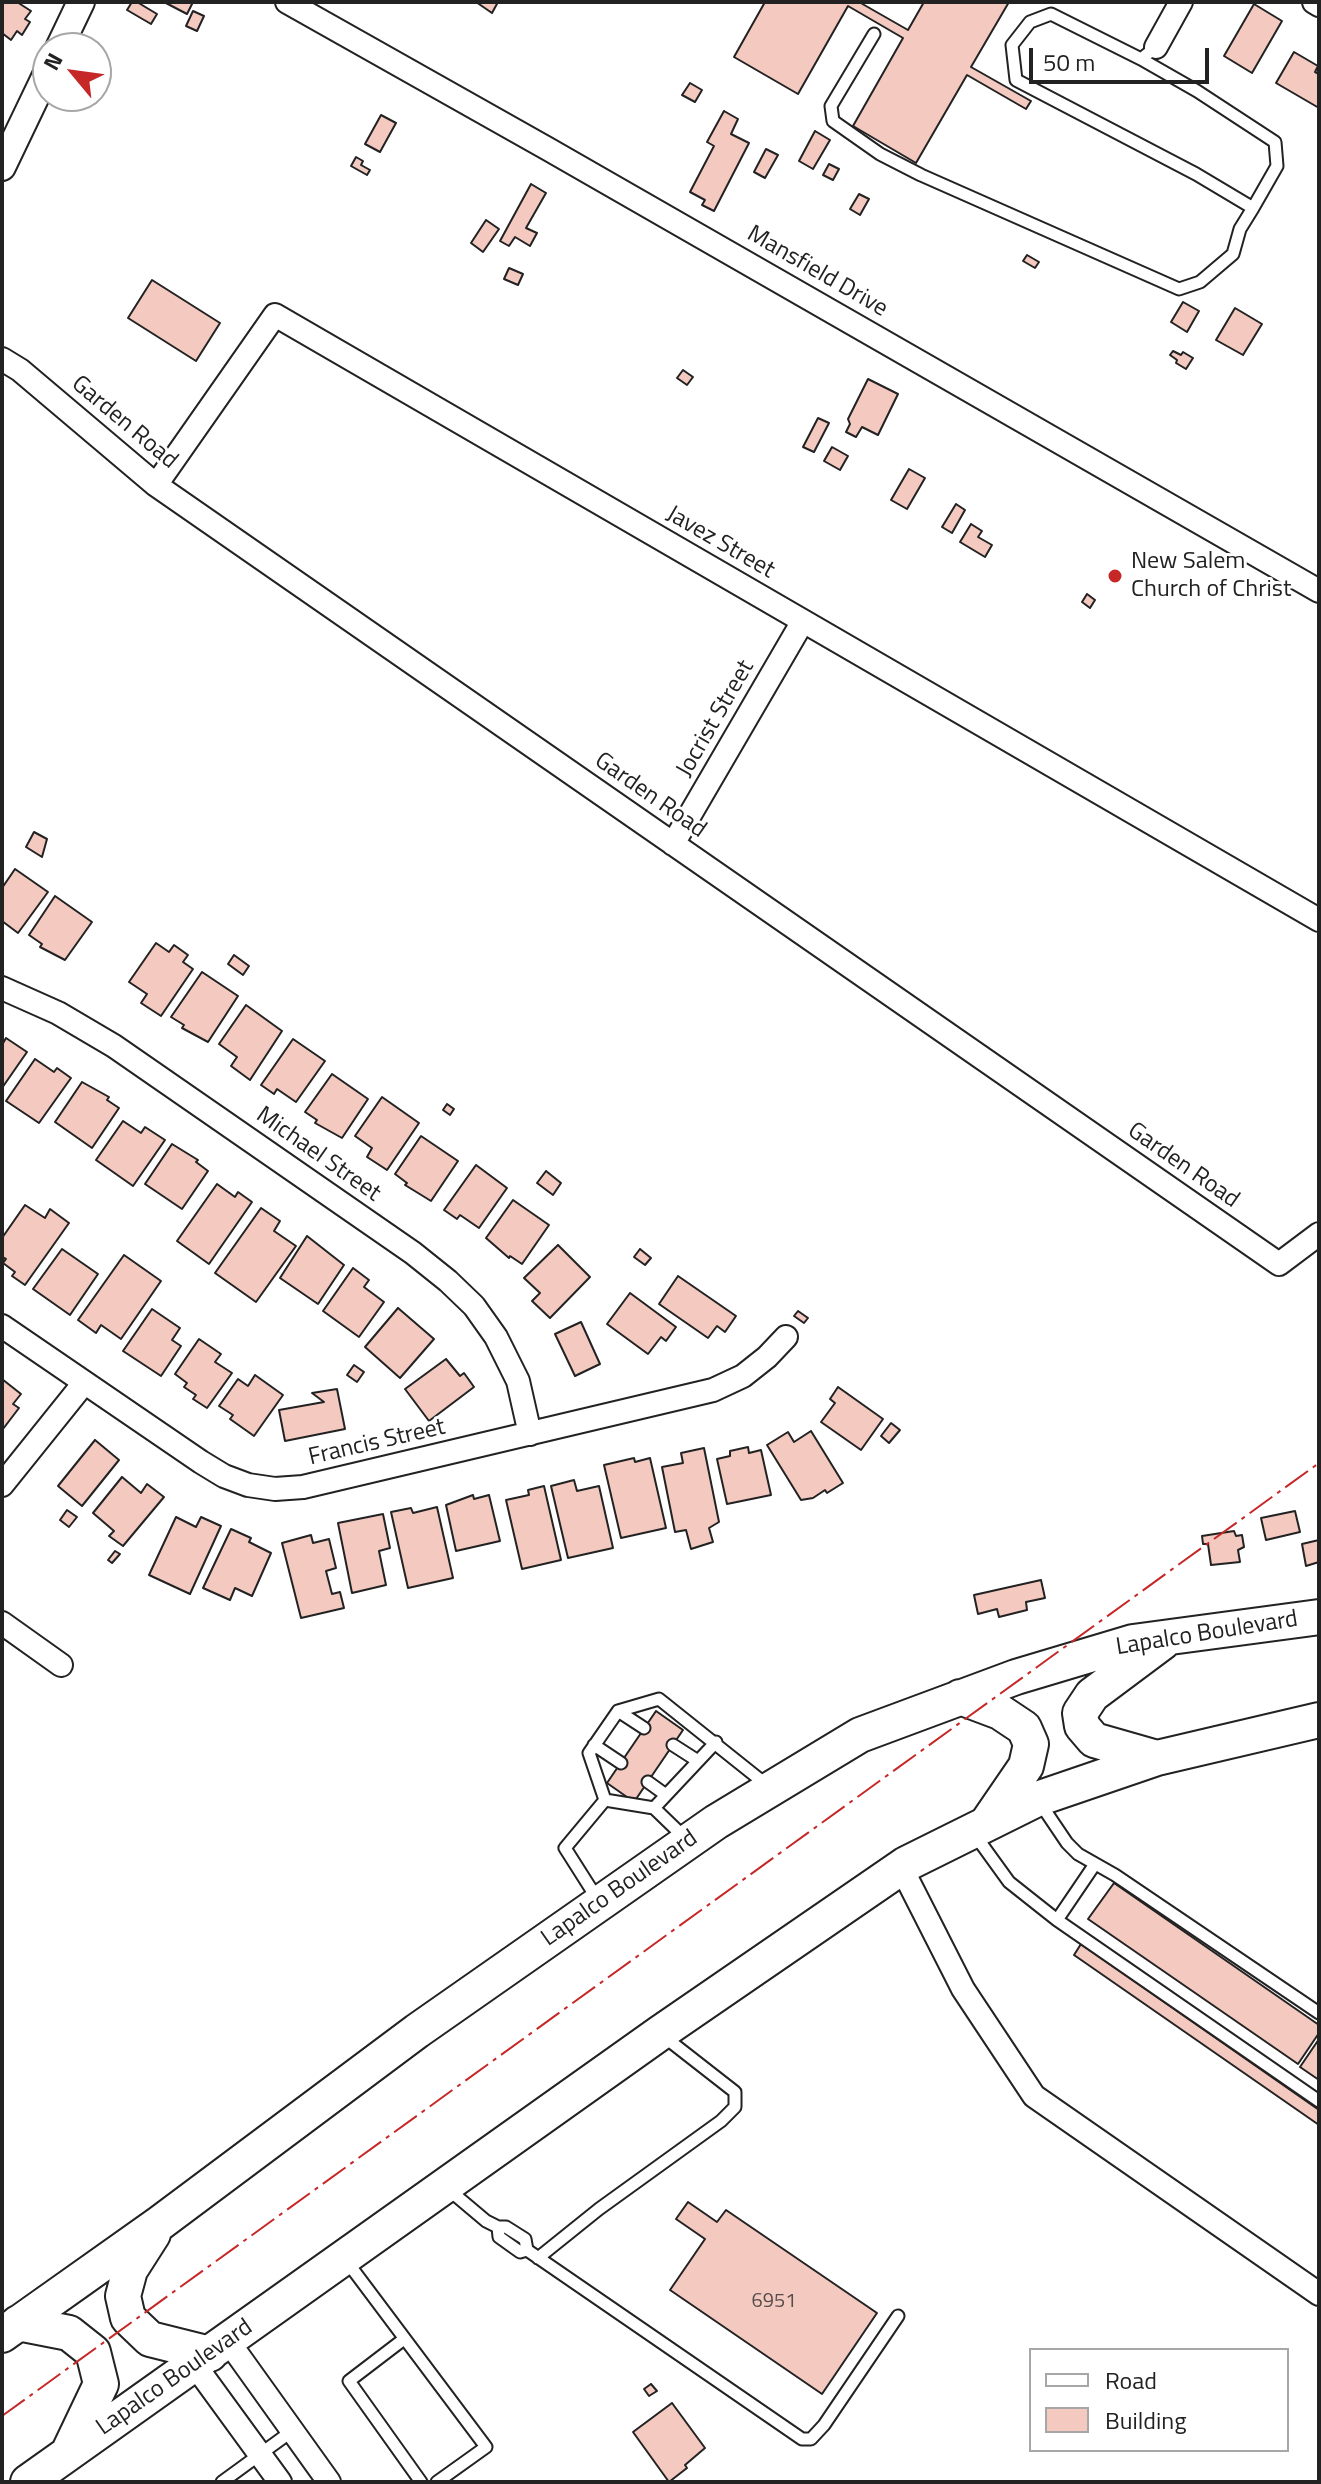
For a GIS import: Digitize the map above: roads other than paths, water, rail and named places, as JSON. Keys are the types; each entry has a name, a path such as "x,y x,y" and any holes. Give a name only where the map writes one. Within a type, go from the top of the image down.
{"main road":[{"name":"Lapalco Boulevard","path":"10,2329 160,2223 417,2031 688,1841 860,1735 1016,1677 1133,1642 1319,1617"},
{"path":"1157,1758 1094,1740 1082,1726 1080,1713 1092,1695 1169,1637"},
{"path":"960,1697 1000,1712 1024,1728 1031,1744 1026,1766 979,1827"},
{"name":"Lapalco Boulevard","path":"28,2482 660,2033 901,1867 1037,1799 1157,1758 1319,1720"},
{"path":"160,2223 130,2270 123,2296 128,2318 150,2339 210,2353"},
{"path":"10,2329 69,2333 93,2352 101,2384 68,2453"}],"street":[{"path":"67,32 81,2"},
{"name":"Mansfield Drive","path":"287,2 1319,591"},
{"path":"1149,53 1181,2"},
{"path":"2,167 32,104"},
{"name":"Javez Street","path":"156,485 275,315 1319,920"},
{"name":"Garden Road","path":"2,359 20,370 156,485 1279,1264 1319,1234"},
{"name":"Jocrist Street","path":"673,844 803,621"},
{"name":"Michael Street","path":"2,988 58,1013 114,1046 413,1253 448,1281 474,1306 496,1337 518,1381 530,1434"},
{"name":"Francis Street","path":"2,1326 224,1476 248,1485 275,1489 303,1487 713,1390 743,1376 786,1337"},
{"path":"2,1485 84,1383"},
{"path":"2,1623 61,1665"},
{"path":"901,1867 963,1989 1034,2096 1319,2294"},
{"path":"210,2353 292,2431 329,2482"},
{"path":"210,2353 260,2454 280,2482"}],"lane":[{"path":"874,34 831,106 833,121 880,154 921,175 1179,289 1200,282 1233,254 1240,229 1253,208 1277,166 1275,142 1197,91 1149,53 1051,14 1030,22 1012,45 1016,80 1196,174 1253,208"},
{"path":"605,1800 589,1753 618,1711 659,1699 771,1789"},
{"path":"618,1711 644,1728"},
{"path":"654,1808 716,1742"},
{"path":"594,1745 621,1763"},
{"path":"673,1745 698,1761"},
{"path":"648,1782 666,1795"},
{"path":"1037,1799 1067,1843 1319,2013"},
{"path":"605,1800 654,1808 688,1841"},
{"path":"600,1903 565,1848 605,1800"},
{"path":"979,1827 1009,1882 1057,1920 1319,2101"},
{"path":"1057,1920 1095,1864"},
{"path":"538,2258 599,2209 721,2121 735,2107 735,2092 660,2033"},
{"path":"444,2186 486,2221 506,2227 525,2239 527,2250 538,2258 802,2439 811,2439 824,2425 898,2316"},
{"path":"344,2258 486,2447 437,2482"},
{"path":"404,2339 349,2381 421,2482"},
{"path":"222,2482 292,2431"}],"place":[{"name":"New Salem Church of Christ","path":"1115,576"}]}
